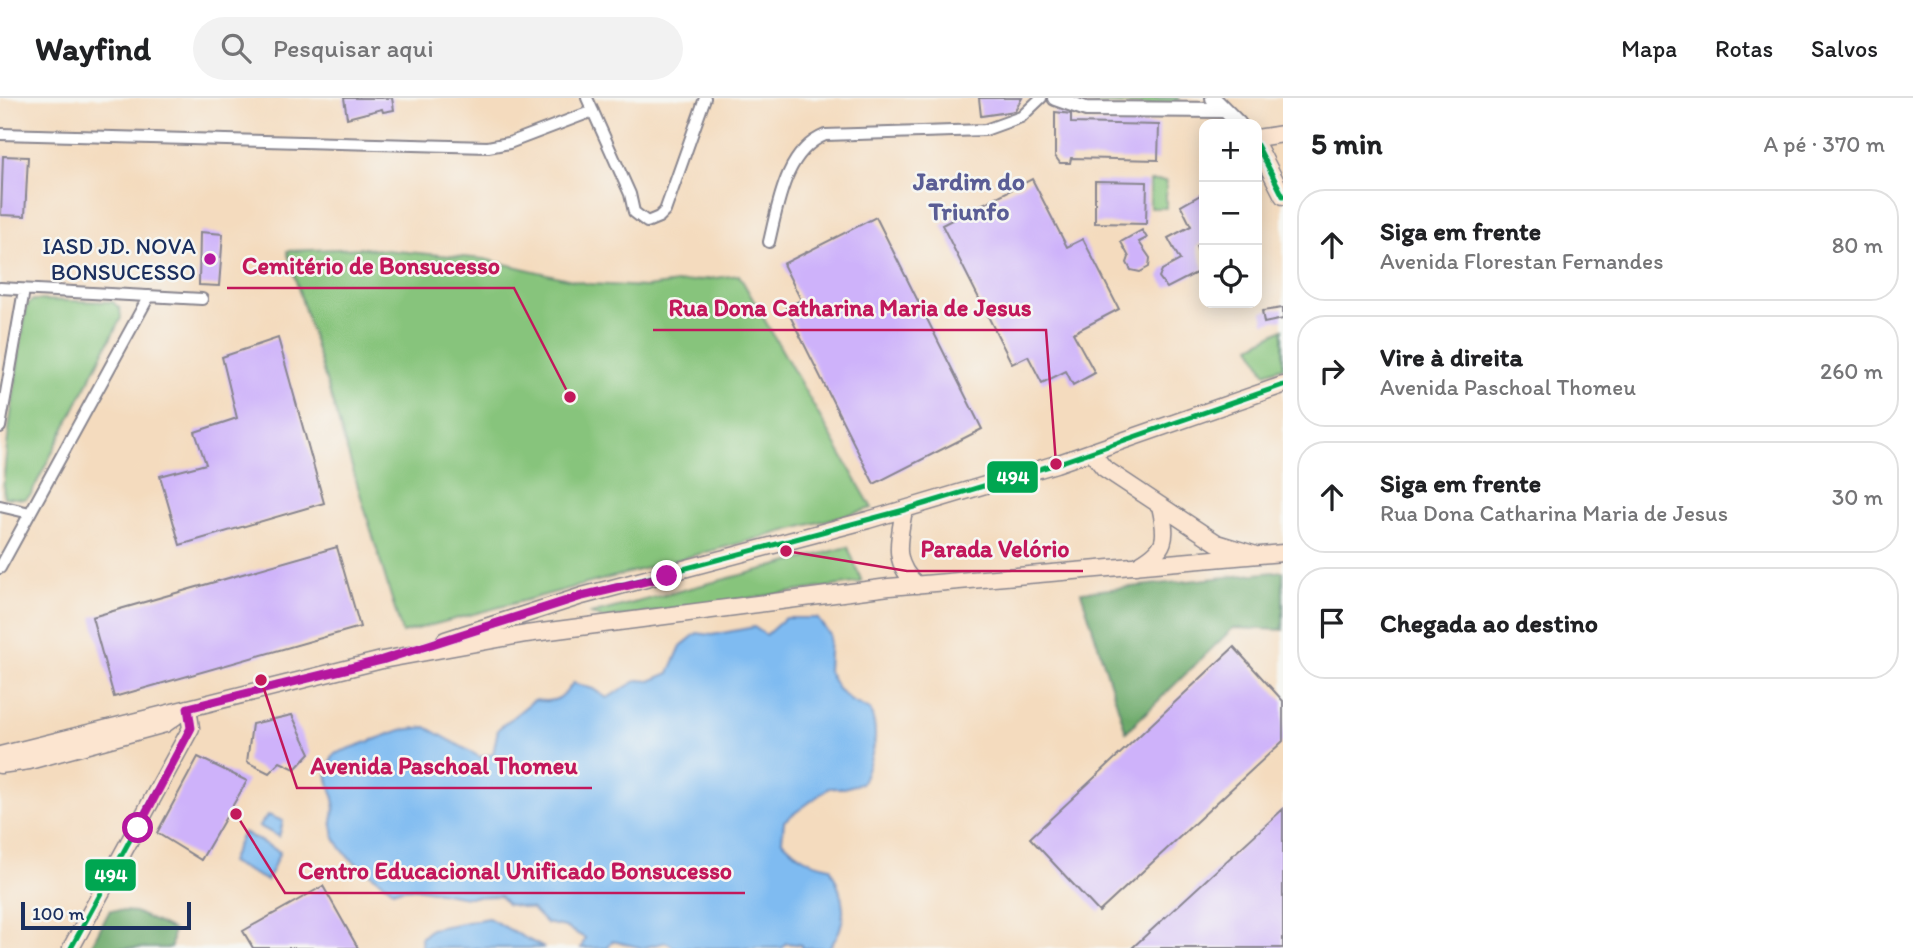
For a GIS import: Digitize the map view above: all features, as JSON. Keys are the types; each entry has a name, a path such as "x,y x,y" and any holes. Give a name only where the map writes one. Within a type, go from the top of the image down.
{"main road":[{"path":"1262,137 1283,135"},
{"path":"1262,155 1283,196"},
{"path":"382,660 582,596 904,510 1092,453 1283,385"},
{"path":"1092,453 1104,468 1217,543 1259,556"},
{"path":"1134,567 1153,557 1163,547 1166,531 1160,506"},
{"path":"904,510 898,556 904,573 917,585"},
{"path":"0,755 382,660 489,640 917,585 1283,553"},
{"path":"489,640 604,598 619,588"},
{"path":"0,765 29,761 165,724 188,708"},
{"path":"71,948 191,728 188,708"}],"street":[{"path":"587,98 630,194 634,212 641,220 654,220 665,211 705,98"},
{"path":"769,242 780,196 790,173 804,149 814,140 825,135 985,130 1021,117 1041,98"},
{"path":"1055,98 1086,108 1225,110"},
{"path":"1213,98 1234,119"},
{"path":"0,134 488,147 509,143 593,111"},
{"path":"0,288 201,299"},
{"path":"0,427 24,290"},
{"path":"0,568 149,296"},
{"path":"0,506 30,513"}],"green space":[{"path":"1088,98 1178,98 1179,106 1087,104"},
{"path":"1150,181 1166,181 1166,208 1150,208"},
{"path":"363,248 484,259 589,284 646,287 739,275 872,508 402,633 287,251"},
{"path":"33,300 113,302 120,309 121,318 31,494 25,499 4,497 4,485 24,321 27,305"},
{"path":"1283,329 1283,367 1265,373 1251,346"},
{"path":"848,547 862,582 605,619 591,614"},
{"path":"1283,571 1283,630 1233,628 1126,732 1081,592"},
{"path":"110,910 135,912 173,930 171,948 90,948"}],"water":[{"path":"785,618 817,618 830,635 828,671 837,688 851,701 870,710 875,729 872,755 862,783 844,788 829,788 784,821 782,840 804,858 830,867 839,888 843,918 836,938 829,948 801,948 801,945 786,943 782,948 675,948 666,942 643,948 612,941 608,948 581,948 585,938 565,927 546,923 532,909 507,904 500,896 467,897 415,888 393,890 355,863 340,847 332,826 335,802 328,777 334,754 401,730 426,727 480,757 493,754 498,729 534,700 557,699 573,683 593,689 607,698 638,680 650,681 669,673 681,646 697,633 712,635 754,627 766,635"},
{"path":"268,815 283,821 279,837 259,826"},
{"path":"243,832 280,852 267,881 230,862"},
{"path":"488,918 544,948 422,948 421,938 431,929"}],"building":[{"path":"344,98 392,98 394,110 383,112 382,109 347,118"},
{"path":"979,98 1022,98 1015,111 981,116"},
{"path":"1055,112 1071,114 1071,123 1159,125 1158,160 1071,158 1070,163 1060,163 1055,156"},
{"path":"3,156 28,157 25,216 1,215"},
{"path":"1032,179 1067,247 1083,239 1119,309 1073,333 1095,373 1073,385 1066,371 1042,383 1028,356 1012,364 942,225"},
{"path":"1095,181 1147,182 1146,224 1095,223"},
{"path":"1199,196 1199,244 1196,246 1199,272 1167,288 1159,277 1162,270 1180,260 1168,238 1191,226 1181,206"},
{"path":"876,217 982,429 874,484 786,308 801,300 783,264"},
{"path":"1142,230 1147,238 1139,242 1150,258 1149,267 1140,272 1131,270 1127,263 1129,257 1121,242"},
{"name":"IASD JD. NOVA BONSUCESSO","path":"200,232 223,234 219,286 199,285"},
{"path":"1283,308 1283,319 1264,323 1262,311"},
{"path":"278,338 324,503 180,545 160,476 206,464 195,432 237,418 222,357"},
{"path":"337,547 360,627 114,697 92,617"},
{"path":"1234,647 1283,701 1283,741 1099,912 1030,838"},
{"path":"292,715 310,753 295,769 280,762 269,773 247,762 252,724"},
{"path":"198,757 247,781 201,860 157,833"},
{"path":"1283,809 1283,948 1132,948"},
{"path":"323,886 358,948 253,948 243,931"}],"transit line":[{"name":"494","path":"1262,155 1283,196"},
{"name":"494","path":"188,708 382,660 582,596 904,510 1056,464 1283,385"},
{"name":"494","path":"71,948 191,728 188,708"}],"place":[{"name":"IASD JD. NOVA BONSUCESSO","path":"210,259"},
{"name":"Cemitério de Bonsucesso","path":"570,397"},
{"name":"Rua Dona Catharina Maria de Jesus","path":"1056,464"},
{"name":"Parada Velório","path":"786,551"},
{"name":"Avenida Paschoal Thomeu","path":"261,680"},
{"name":"Centro Educacional Unificado Bonsucesso","path":"236,814"}],"district":[{"name":"Jardim do Triunfo","path":"969,196"}],"route":[{"path":"138,828 191,728 188,708 382,660 582,596 667,576"}]}
